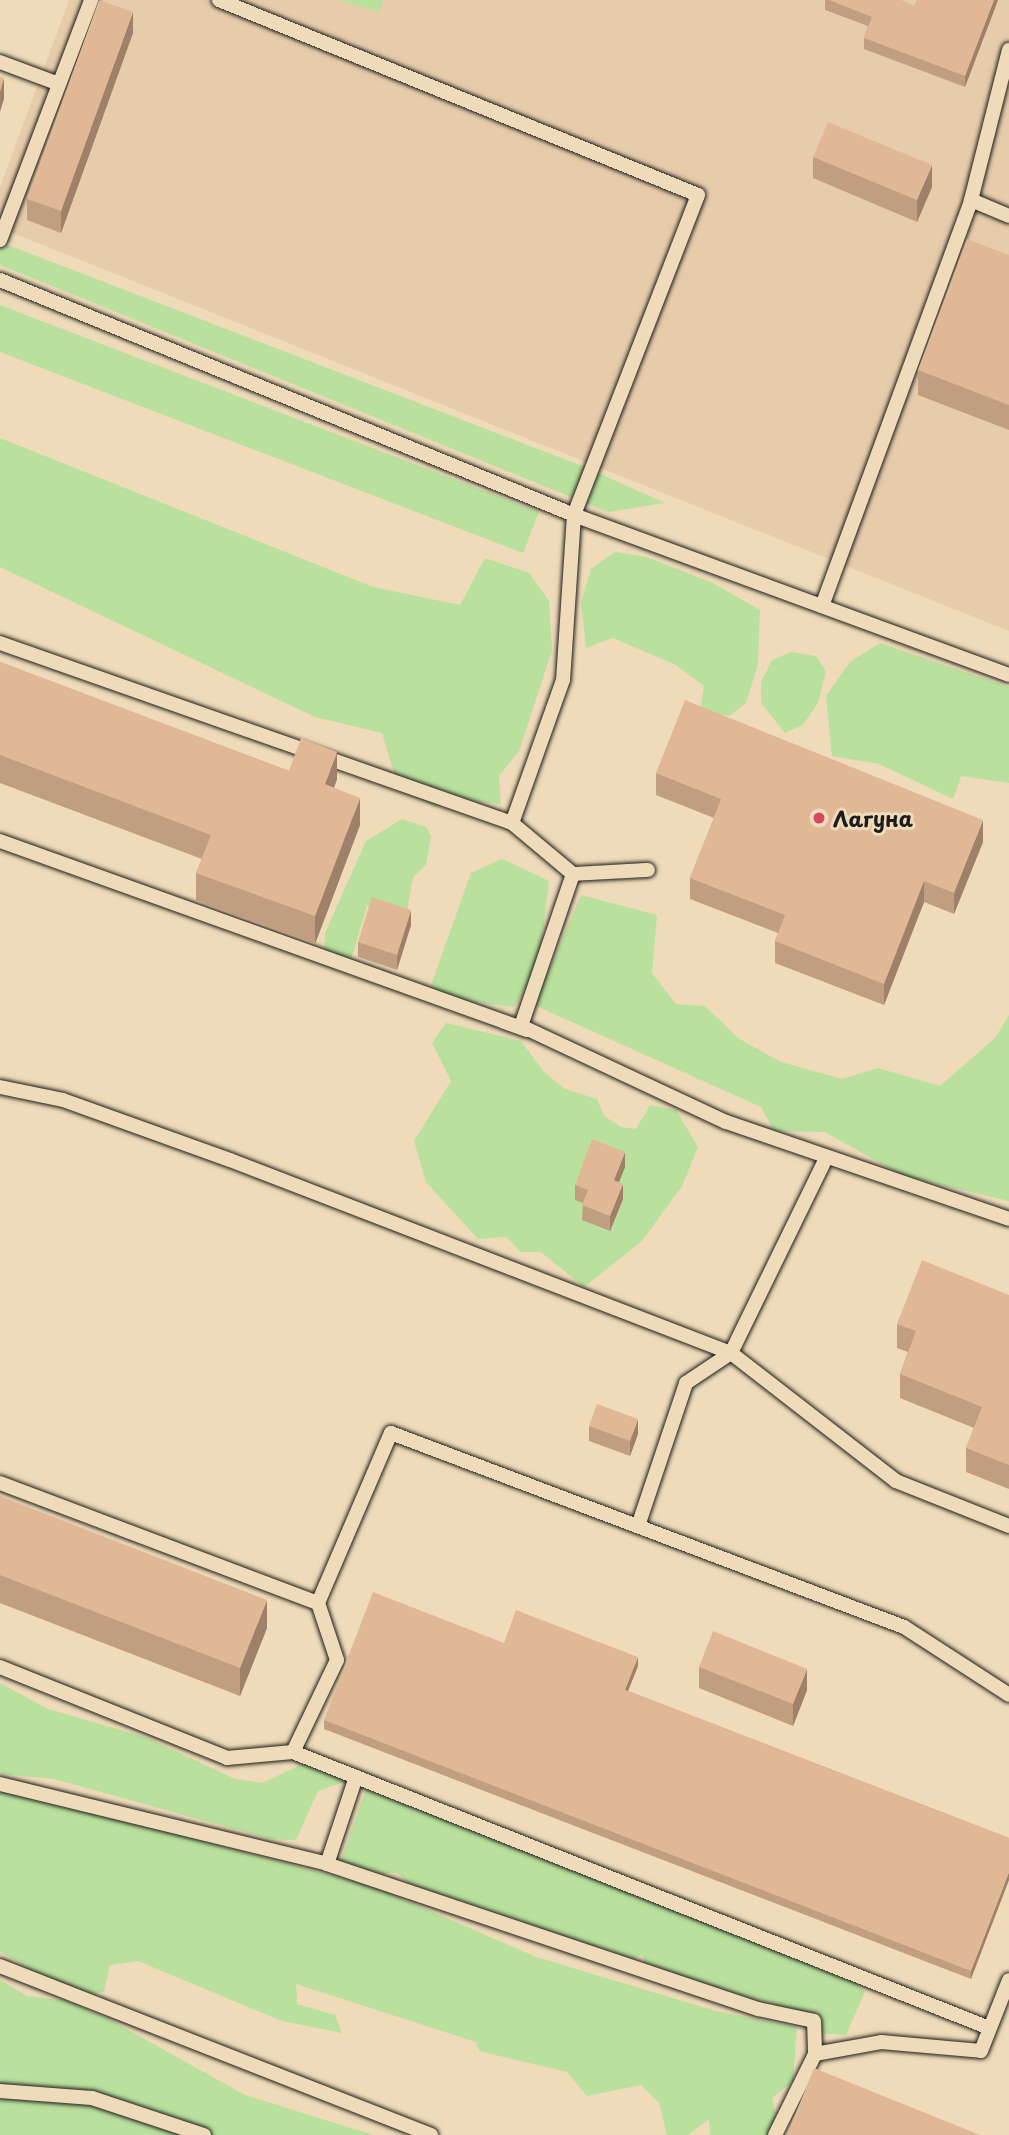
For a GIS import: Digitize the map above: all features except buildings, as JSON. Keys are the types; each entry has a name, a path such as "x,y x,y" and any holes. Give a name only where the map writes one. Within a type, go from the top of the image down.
{"lane":[{"path":"0,240 91,0"},
{"path":"219,0 698,195 574,515 563,680 512,823"},
{"path":"822,606 971,200 1009,50"},
{"path":"0,62 59,84"},
{"path":"971,200 1009,216"},
{"path":"0,281 574,515 1009,675"},
{"path":"0,643 512,823 573,874 648,870"},
{"path":"0,841 528,1030"},
{"path":"573,874 521,1026 726,1122 1009,1219"},
{"path":"0,1087 63,1100 230,1160 731,1353 896,1481 1009,1526"},
{"path":"638,1526 687,1383 731,1353 826,1158"},
{"path":"293,1752 337,1660 318,1603 391,1433 905,1627 1009,1695"},
{"path":"0,1483 318,1603"},
{"path":"0,1667 227,1758 293,1752 987,2027"},
{"path":"327,1864 356,1777"},
{"path":"0,1784 327,1864 758,2009 814,2021 815,2054 775,2135"},
{"path":"0,1966 430,2135"},
{"path":"815,2054 881,2042 981,2050 987,2027 1009,1980"},
{"path":"0,2091 92,2098 204,2135"}],"shaded area":[{"path":"69,0 1009,0 1009,631 0,228 0,187"}],"green space":[{"path":"339,0 383,0 379,12"},
{"path":"0,242 585,467 665,503 608,512 0,265"},
{"path":"0,305 539,512 523,553 0,352"},
{"path":"0,438 373,587 460,605 485,558 529,573 549,601 552,650 519,751 499,776 501,804 458,800 435,807 398,787 382,733 315,717 0,567"},
{"path":"615,552 646,557 713,583 760,610 758,664 746,703 729,716 700,711 704,686 676,665 613,638 586,648 581,602 591,569"},
{"path":"880,643 1009,687 1009,783 961,776 953,799 879,764 832,756 826,696 850,662"},
{"path":"791,652 816,656 826,671 818,703 803,725 785,733 761,703 761,682 772,660"},
{"path":"402,819 426,827 431,836 426,865 413,877 406,917 367,906 351,960 324,951 325,933 366,841"},
{"path":"502,859 549,881 540,956 529,984 514,1007 444,998 431,985 471,873"},
{"path":"581,895 657,915 652,973 676,1004 705,1006 738,1038 781,1062 842,1079 878,1068 940,1086 995,1038 1009,1015 1009,1201 903,1176 825,1132 774,1131 761,1107 534,1005"},
{"path":"446,1023 521,1041 544,1072 565,1089 597,1099 604,1116 621,1127 636,1129 650,1105 676,1110 698,1147 682,1186 642,1241 584,1287 541,1252 520,1252 507,1237 478,1239 426,1182 414,1141 451,1081 432,1043"},
{"path":"0,1683 48,1709 145,1737 235,1779 262,1783 307,1762 349,1780 318,1791 296,1840 270,1839 54,1779 0,1774"},
{"path":"0,1787 378,1888 536,1957 716,2011 797,2027 793,2082 772,2098 777,2119 772,2135 710,2135 709,2119 688,2135 667,2135 659,2103 641,2085 587,2096 567,2072 479,2051 476,2042 296,1984 297,2004 335,2015 342,2033 282,2021 138,1961 110,1965 104,1992 87,1994 34,1971 0,1952"},
{"path":"366,1789 391,1793 854,1981 865,1992 846,2035 815,2033 796,2012 762,2001 648,1974 642,1955 616,1967 419,1892 397,1873 369,1874 340,1863"},
{"path":"0,1980 27,1996 64,2000 107,2018 245,2095 373,2135 0,2135"}],"place":[{"name":"Лагуна","path":"819,818"}]}
